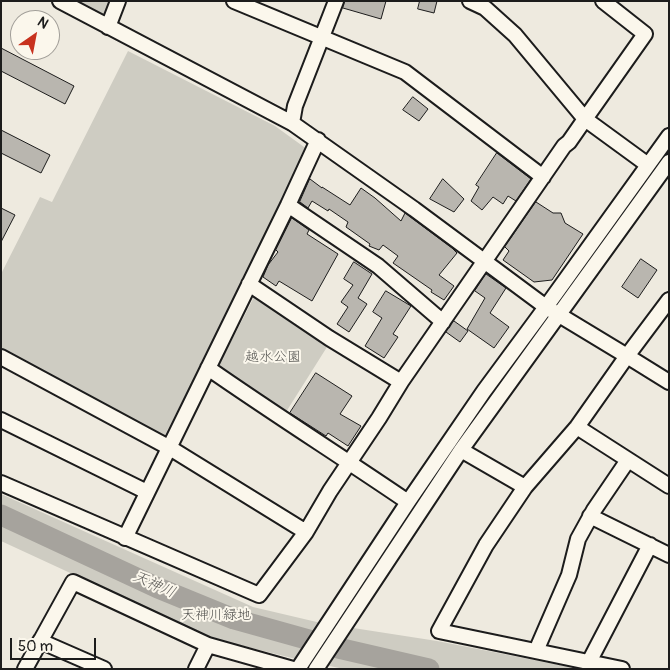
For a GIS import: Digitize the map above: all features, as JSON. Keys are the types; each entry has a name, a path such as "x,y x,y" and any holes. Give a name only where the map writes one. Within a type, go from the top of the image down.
{"street":[{"path":"60,1 292,123 414,209 558,316 669,382"},
{"path":"108,26 118,1"},
{"path":"234,1 405,72 543,177"},
{"path":"292,123 295,106 336,1"},
{"path":"470,1 485,8 515,35 585,119 648,164"},
{"path":"1,483 259,595 306,532 330,491 380,418 401,382 564,146 569,142 645,34 603,1"},
{"path":"302,663 484,391 669,136"},
{"path":"125,538 318,140"},
{"path":"319,665 461,450 668,164"},
{"path":"288,205 378,266 443,322"},
{"path":"249,284 329,338 401,382"},
{"path":"622,669 438,631 486,545 525,487 576,427 669,300"},
{"path":"1,356 170,448 306,532"},
{"path":"208,368 408,502"},
{"path":"1,420 147,492"},
{"path":"576,427 669,486"},
{"path":"461,450 525,487"},
{"path":"536,651 568,575 578,539 590,516 628,460"},
{"path":"590,516 669,555"},
{"path":"589,662 650,545"},
{"path":"25,669 73,582 208,645 293,669"},
{"path":"40,641 104,669"},
{"path":"196,669 208,645"}],"green space":[{"path":"69,1 114,1 106,20"},
{"path":"128,51 275,126 311,152 164,437 1,348 1,274 40,197 52,202"},
{"name":"越水公園","path":"254,297 327,347 286,412 218,367"},
{"name":"天神川緑地","path":"1,494 253,607 321,623 437,641 580,669 344,669 211,638 1,541"}],"building":[{"path":"345,1 386,1 381,19 343,8"},
{"path":"420,1 437,1 434,13 418,9"},
{"path":"1,48 10,53 10,60 24,60 74,86 65,104 1,71"},
{"path":"413,97 428,109 419,121 403,110"},
{"path":"1,130 50,155 41,173 1,153"},
{"path":"497,153 531,179 516,201 508,196 503,204 493,197 482,210 471,201 479,187 476,185"},
{"path":"310,179 350,205 361,188 401,221 405,213 452,248 457,253 439,275 454,286 444,300 393,263 398,256 383,245 379,250 369,246 370,244 346,227 348,222 329,209 328,211 312,201 308,208 300,202"},
{"path":"443,179 464,199 454,212 430,199"},
{"path":"536,202 553,213 561,213 565,223 583,234 552,280 534,282 503,260 509,251 505,247"},
{"path":"1,208 15,215 1,242"},
{"path":"292,218 309,230 307,234 338,254 312,301 279,281 276,286 263,277 268,265 278,252 276,250"},
{"path":"641,259 657,270 638,298 622,287"},
{"path":"354,262 372,274 358,298 367,304 349,332 337,324 348,307 341,302 353,285 344,279"},
{"path":"486,274 506,288 490,313 509,327 494,348 467,329 485,298 475,291"},
{"path":"386,291 411,306 393,334 398,337 384,358 365,346 382,318 373,312"},
{"path":"454,321 468,331 460,342 446,332"},
{"path":"316,373 352,396 340,414 361,426 348,446 328,433 326,436 290,413"}],"waterway":[{"name":"天神川","path":"1,515 158,588 234,619 338,648 429,669"}]}
